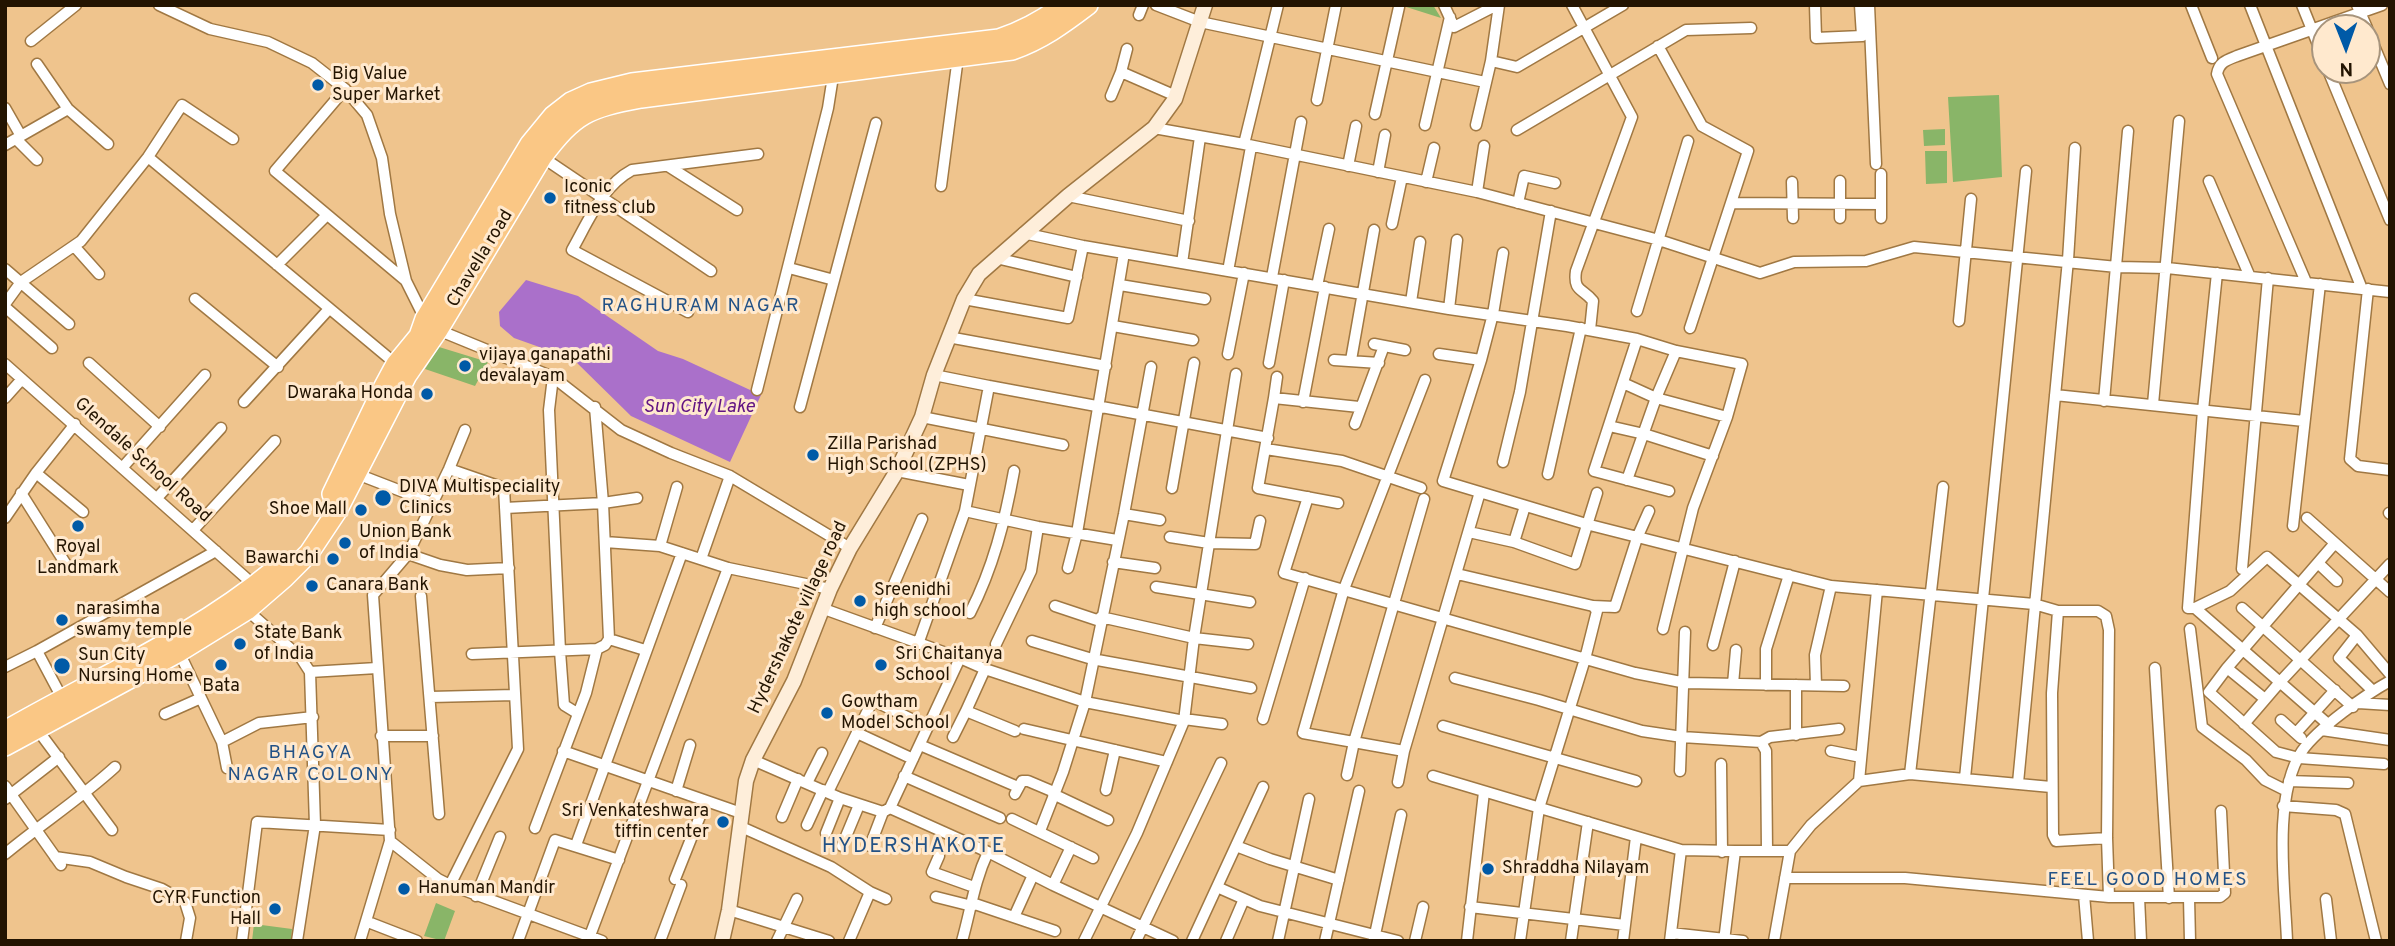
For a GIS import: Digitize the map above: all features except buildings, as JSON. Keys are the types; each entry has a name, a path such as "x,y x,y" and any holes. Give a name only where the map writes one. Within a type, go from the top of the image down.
{"highway":[{"name":"Chavella road","path":"5,731 174,639 255,586 296,552 328,504 396,364 432,324 542,157 574,120 610,104 641,98 999,39 1033,26 1063,5"},
{"name":"Chavella road","path":"5,746 178,652 247,610 309,553 337,511 357,474 432,324 530,144 553,116 571,102 591,93 632,83 958,57 1012,50 1053,32 1088,5"}],"street":[{"path":"31,41 76,5"},
{"path":"159,5 210,29 268,42 312,63 345,89 367,115 383,158 390,215 406,281 432,324 553,377 595,407 621,430 730,476 850,548"},
{"path":"1156,5 1200,22 1485,82"},
{"name":"Hydershakote village road","path":"722,941 729,909 746,781 753,760 793,681 830,589 850,548 897,471 922,416 934,375 964,299 979,274 1023,233 1154,128 1168,111 1176,96 1205,5"},
{"path":"1228,271 1248,145 1278,5"},
{"path":"1317,100 1336,5"},
{"path":"1444,5 1454,27 1498,5"},
{"path":"1476,125 1491,61 1498,5"},
{"path":"1548,474 1593,301 1577,288 1575,279 1632,117 1572,5"},
{"path":"1491,61 1517,67 1623,5"},
{"path":"1815,5 1816,38 1862,36 1860,5"},
{"path":"1869,5 1881,218"},
{"path":"2191,5 2212,58"},
{"path":"2250,5 2365,289 2350,458 2358,466 2390,470"},
{"path":"2302,5 2311,28"},
{"path":"2359,9 2382,5"},
{"path":"1376,114 1399,7"},
{"path":"1425,125 1450,17"},
{"path":"1517,130 1686,30 1751,28"},
{"path":"2306,282 2217,74 2218,67 2225,61 2311,30"},
{"path":"1658,46 1702,126 1748,151 1690,328"},
{"path":"1111,96 1127,49"},
{"path":"941,186 958,57"},
{"path":"2381,62 2390,84"},
{"path":"37,64 68,109 108,144"},
{"path":"757,390 789,268 833,66"},
{"path":"1121,72 1176,96"},
{"path":"2334,84 2390,220"},
{"path":"345,89 275,171 406,281"},
{"path":"52,348 5,305 22,282 81,241 148,157 182,106 233,139"},
{"path":"5,108 19,138 37,160"},
{"path":"5,145 68,109"},
{"path":"2153,404 2179,121"},
{"path":"1269,363 1294,156 1301,122"},
{"path":"800,407 876,123"},
{"path":"1348,166 1356,126"},
{"path":"1154,128 1477,192 1659,240 1760,273 1794,262 1866,261 1914,247 2068,260 2117,267 2167,268 2390,292"},
{"path":"2105,401 2128,131"},
{"path":"1378,172 1385,135"},
{"path":"1182,263 1199,137"},
{"path":"1637,311 1688,141"},
{"path":"1477,192 1484,146"},
{"path":"1426,182 1434,148"},
{"path":"2018,783 2068,260 2076,148"},
{"path":"688,312 572,250 601,198 632,170 758,153"},
{"path":"148,157 396,364"},
{"path":"542,157 711,271"},
{"path":"668,166 737,210"},
{"path":"1965,778 2026,171"},
{"path":"1518,202 1524,176 1555,183"},
{"path":"1392,224 1402,177"},
{"path":"1839,181 1840,218"},
{"path":"2209,181 2250,277"},
{"path":"1793,182 1793,218"},
{"path":"1068,196 1189,221"},
{"path":"1959,321 1971,199"},
{"path":"1732,203 1881,204"},
{"path":"1503,462 1520,392 1551,211"},
{"path":"277,265 327,216"},
{"path":"1303,402 1329,229"},
{"path":"1351,360 1374,230"},
{"path":"1023,233 1083,246 1449,309 1586,329 1742,364 1727,417 1693,508 1663,629"},
{"path":"1449,309 1457,240"},
{"path":"1411,302 1420,242"},
{"path":"74,246 99,274"},
{"path":"964,299 1068,318 1083,246"},
{"path":"1068,568 1077,533 1124,253"},
{"path":"1503,253 1493,314 1481,360 1443,481 1637,538 1831,586 2034,604 2058,611 2098,611 2106,616 2109,629 2109,897"},
{"path":"996,258 1077,277"},
{"path":"789,268 834,280"},
{"path":"5,269 69,324"},
{"path":"1228,354 1244,273"},
{"path":"2217,273 2203,410 2188,608 2195,608 2230,592 2267,557 2357,635 2390,674"},
{"path":"2242,569 2268,278"},
{"path":"2293,526 2320,284"},
{"path":"1119,285 1205,299"},
{"path":"195,299 278,367"},
{"path":"244,402 329,309"},
{"path":"1113,326 1193,340"},
{"path":"948,337 1106,366"},
{"path":"1637,339 1594,471 1669,491"},
{"path":"1355,424 1359,407 1379,363 1379,345 1405,350"},
{"path":"1628,480 1656,398 1676,351"},
{"path":"1439,355 1481,360"},
{"path":"1334,360 1379,363"},
{"name":"Glendale School Road","path":"5,363 255,586"},
{"path":"89,363 160,427"},
{"path":"1172,488 1194,363"},
{"path":"1040,831 1063,772 1085,702 1151,367"},
{"path":"1084,941 1184,720 1200,594 1236,374"},
{"path":"122,468 205,375"},
{"path":"934,375 1225,430 1267,444 1342,461 1421,488"},
{"path":"553,377 549,410 559,651 564,705 577,713"},
{"path":"1277,377 1258,488 1338,503"},
{"path":"5,398 22,379"},
{"path":"1404,751 1303,733 1344,589 1425,380"},
{"path":"1623,383 1656,398 1727,417"},
{"path":"918,644 965,511 989,386"},
{"path":"2055,395 2304,421"},
{"path":"1273,398 1359,407"},
{"path":"472,654 597,649 609,639 603,503 595,407"},
{"path":"922,416 1063,445"},
{"path":"5,517 75,424"},
{"path":"1609,426 1713,456"},
{"path":"157,498 221,428"},
{"path":"360,941 368,922 390,835 373,595 408,554 465,430"},
{"path":"193,530 275,441"},
{"path":"449,469 504,488 518,749 450,885"},
{"path":"897,471 969,485"},
{"path":"970,613 986,582 1006,519 1014,471"},
{"path":"36,473 83,512"},
{"path":"357,474 432,503"},
{"path":"701,559 730,476"},
{"path":"660,546 677,487"},
{"path":"1910,774 1942,487"},
{"path":"1398,782 1404,751 1480,492"},
{"path":"22,493 67,566"},
{"path":"1469,531 1514,542 1574,564 1597,493"},
{"path":"1308,497 1284,573 1635,673 1683,682 1844,686"},
{"path":"505,508 603,503 637,498"},
{"path":"1347,775 1354,742 1424,499"},
{"path":"1514,542 1525,506"},
{"path":"965,511 1117,540"},
{"path":"1457,574 1521,591 1593,606 1615,607 1637,538 1649,511"},
{"path":"1124,514 1160,520"},
{"path":"2307,518 2390,592"},
{"path":"875,628 922,519"},
{"path":"1170,537 1209,543 1255,544 1260,521"},
{"path":"996,644 1031,571 1038,527"},
{"path":"605,542 660,546 728,568 830,589"},
{"path":"2336,543 2209,692 2276,752 2299,758 2384,764"},
{"path":"5,667 216,551"},
{"path":"576,845 682,552"},
{"path":"408,554 440,565 467,570 509,568"},
{"path":"1713,645 1735,561"},
{"path":"1113,562 1155,568"},
{"path":"2318,563 2337,581"},
{"path":"2244,723 2390,564"},
{"path":"589,939 728,568"},
{"path":"1766,685 1766,649 1789,575"},
{"path":"1263,719 1305,578"},
{"path":"1816,685 1815,654 1831,586"},
{"path":"1156,587 1250,603"},
{"path":"1859,781 1877,590"},
{"path":"421,596 439,814"},
{"path":"1055,606 1100,619 1194,638 1248,644"},
{"path":"1520,941 1539,808 1597,617 1593,606"},
{"path":"2195,608 2315,713 2325,727 2390,740"},
{"path":"2242,608 2334,690 2356,705 2390,705"},
{"path":"824,609 985,669 1085,702 1222,724"},
{"path":"247,610 301,658 310,671 315,825 297,941"},
{"path":"2058,611 2052,693 2053,835 2056,841 2107,838"},
{"path":"2190,629 2202,727 2246,760 2266,780 2288,786 2348,783"},
{"path":"1681,771 1685,632"},
{"path":"2357,635 2339,658 2372,691"},
{"path":"609,639 645,650"},
{"path":"1032,641 1092,659 1251,688"},
{"path":"535,828 586,693 597,649"},
{"path":"1733,684 1735,650"},
{"path":"37,651 62,698"},
{"path":"178,652 222,742 227,768"},
{"path":"870,846 960,658"},
{"path":"310,671 377,668"},
{"path":"2155,668 2169,898"},
{"path":"2227,668 2265,699"},
{"path":"953,737 985,669"},
{"path":"1455,678 1569,708 1642,731 1682,737 1761,742 1770,737 1839,729"},
{"path":"2287,941 2283,806 2299,758 2325,727 2372,691 2390,681"},
{"path":"1796,685 1796,735"},
{"path":"2296,733 2334,690"},
{"path":"430,697 514,695"},
{"path":"165,714 201,698"},
{"path":"807,825 871,705 928,727"},
{"path":"966,711 1019,730 1167,762"},
{"path":"222,742 259,723 313,717"},
{"path":"2281,720 2308,745"},
{"path":"1443,726 1636,781"},
{"path":"37,729 112,830"},
{"path":"857,733 913,759"},
{"path":"381,736 433,736"},
{"path":"1761,742 1766,751 1767,850"},
{"path":"676,791 690,745"},
{"path":"920,745 1017,791 1022,781 1028,781 1108,820"},
{"path":"1106,790 1115,750"},
{"path":"563,751 706,801 886,899"},
{"path":"1831,751 1861,757"},
{"path":"782,817 822,753"},
{"path":"59,757 7,794 58,861 90,862 162,888 185,901 190,918 187,941"},
{"path":"753,760 840,798 886,810 988,852 1053,886 1173,941"},
{"path":"1136,941 1221,763"},
{"path":"1721,764 1721,852"},
{"path":"5,854 86,793 115,767"},
{"path":"1774,941 1790,851 1811,825 1859,781 1910,774 2051,787"},
{"path":"904,776 1000,818"},
{"path":"1433,776 1681,850 1790,851"},
{"path":"1192,941 1263,787"},
{"path":"1325,941 1359,791"},
{"path":"1467,941 1484,792"},
{"path":"826,833 840,798"},
{"path":"1278,941 1310,799"},
{"path":"660,941 706,801"},
{"path":"842,846 859,805"},
{"path":"2283,806 2336,810 2345,814 2376,941"},
{"path":"1785,878 1905,878 2109,897 2220,897 2225,893 2221,811"},
{"path":"1374,938 1401,816"},
{"path":"1012,819 1093,858"},
{"path":"242,941 257,822 315,825 390,835 438,879 589,939 602,941"},
{"path":"1571,941 1588,822"},
{"path":"1623,941 1636,836"},
{"path":"476,896 500,837"},
{"path":"518,941 555,840 619,860"},
{"path":"1236,846 1339,880"},
{"path":"1053,886 1071,847"},
{"path":"1681,850 1671,937 1743,941"},
{"path":"1724,940 1735,851"},
{"path":"962,941 974,887 988,852"},
{"path":"939,856 932,872 974,887"},
{"path":"1014,917 1033,875"},
{"path":"1217,887 1260,906 1330,922 1374,938 1398,941"},
{"path":"849,941 870,892"},
{"path":"2084,895 2088,941"},
{"path":"936,897 972,904 1055,931"},
{"path":"2139,897 2141,941"},
{"path":"2189,898 2190,941"},
{"path":"777,941 797,899"},
{"path":"1226,941 1244,899"},
{"path":"2326,899 2331,941"},
{"path":"1415,941 1423,907"},
{"path":"1470,907 1625,925"},
{"path":"729,909 829,941"},
{"path":"368,922 417,941"}],"green space":[{"path":"1400,5 1433,5 1441,18"},
{"path":"1999,95 2002,177 1953,182 1948,97"},
{"path":"1945,129 1945,145 1924,146 1923,130"},
{"path":"1925,151 1947,151 1947,183 1926,184"},
{"name":"vijaya ganapathi devalayam","path":"439,347 488,362 475,386 425,369"},
{"path":"436,903 455,911 444,941 424,936"},
{"path":"254,924 292,929 291,941 252,941"}],"water":[{"name":"Sun City Lake","path":"526,280 578,296 658,351 683,359 761,395 730,462 631,416 573,359 514,338 500,326 499,312"}],"place":[{"name":"Big Value Super Market","path":"318,85"},
{"name":"Iconic fitness club","path":"550,198"},
{"name":"vijaya ganapathi devalayam","path":"465,366"},
{"name":"Dwaraka Honda","path":"427,394"},
{"name":"Zilla Parishad High School (ZPHS)","path":"813,455"},
{"name":"DIVA Multispeciality Clinics","path":"383,498"},
{"name":"Shoe Mall","path":"361,510"},
{"name":"Royal Landmark","path":"78,526"},
{"name":"Union Bank of India","path":"345,543"},
{"name":"Bawarchi","path":"333,559"},
{"name":"Canara Bank","path":"312,586"},
{"name":"Sreenidhi high school","path":"860,601"},
{"name":"narasimha swamy temple","path":"62,620"},
{"name":"State Bank of India","path":"240,644"},
{"name":"Bata","path":"221,665"},
{"name":"Sri Chaitanya School","path":"881,665"},
{"name":"Sun City Nursing Home","path":"62,666"},
{"name":"Gowtham Model School","path":"827,713"},
{"name":"Sri Venkateshwara tiffin center","path":"723,822"},
{"name":"Shraddha Nilayam","path":"1488,869"},
{"name":"Hanuman Mandir","path":"404,889"},
{"name":"CYR Function Hall","path":"275,909"}],"district":[{"name":"RAGHURAM NAGAR","path":"701,307"},
{"name":"BHAGYA NAGAR COLONY","path":"311,765"},
{"name":"HYDERSHAKOTE","path":"914,848"},
{"name":"FEEL GOOD HOMES","path":"2148,881"}]}
